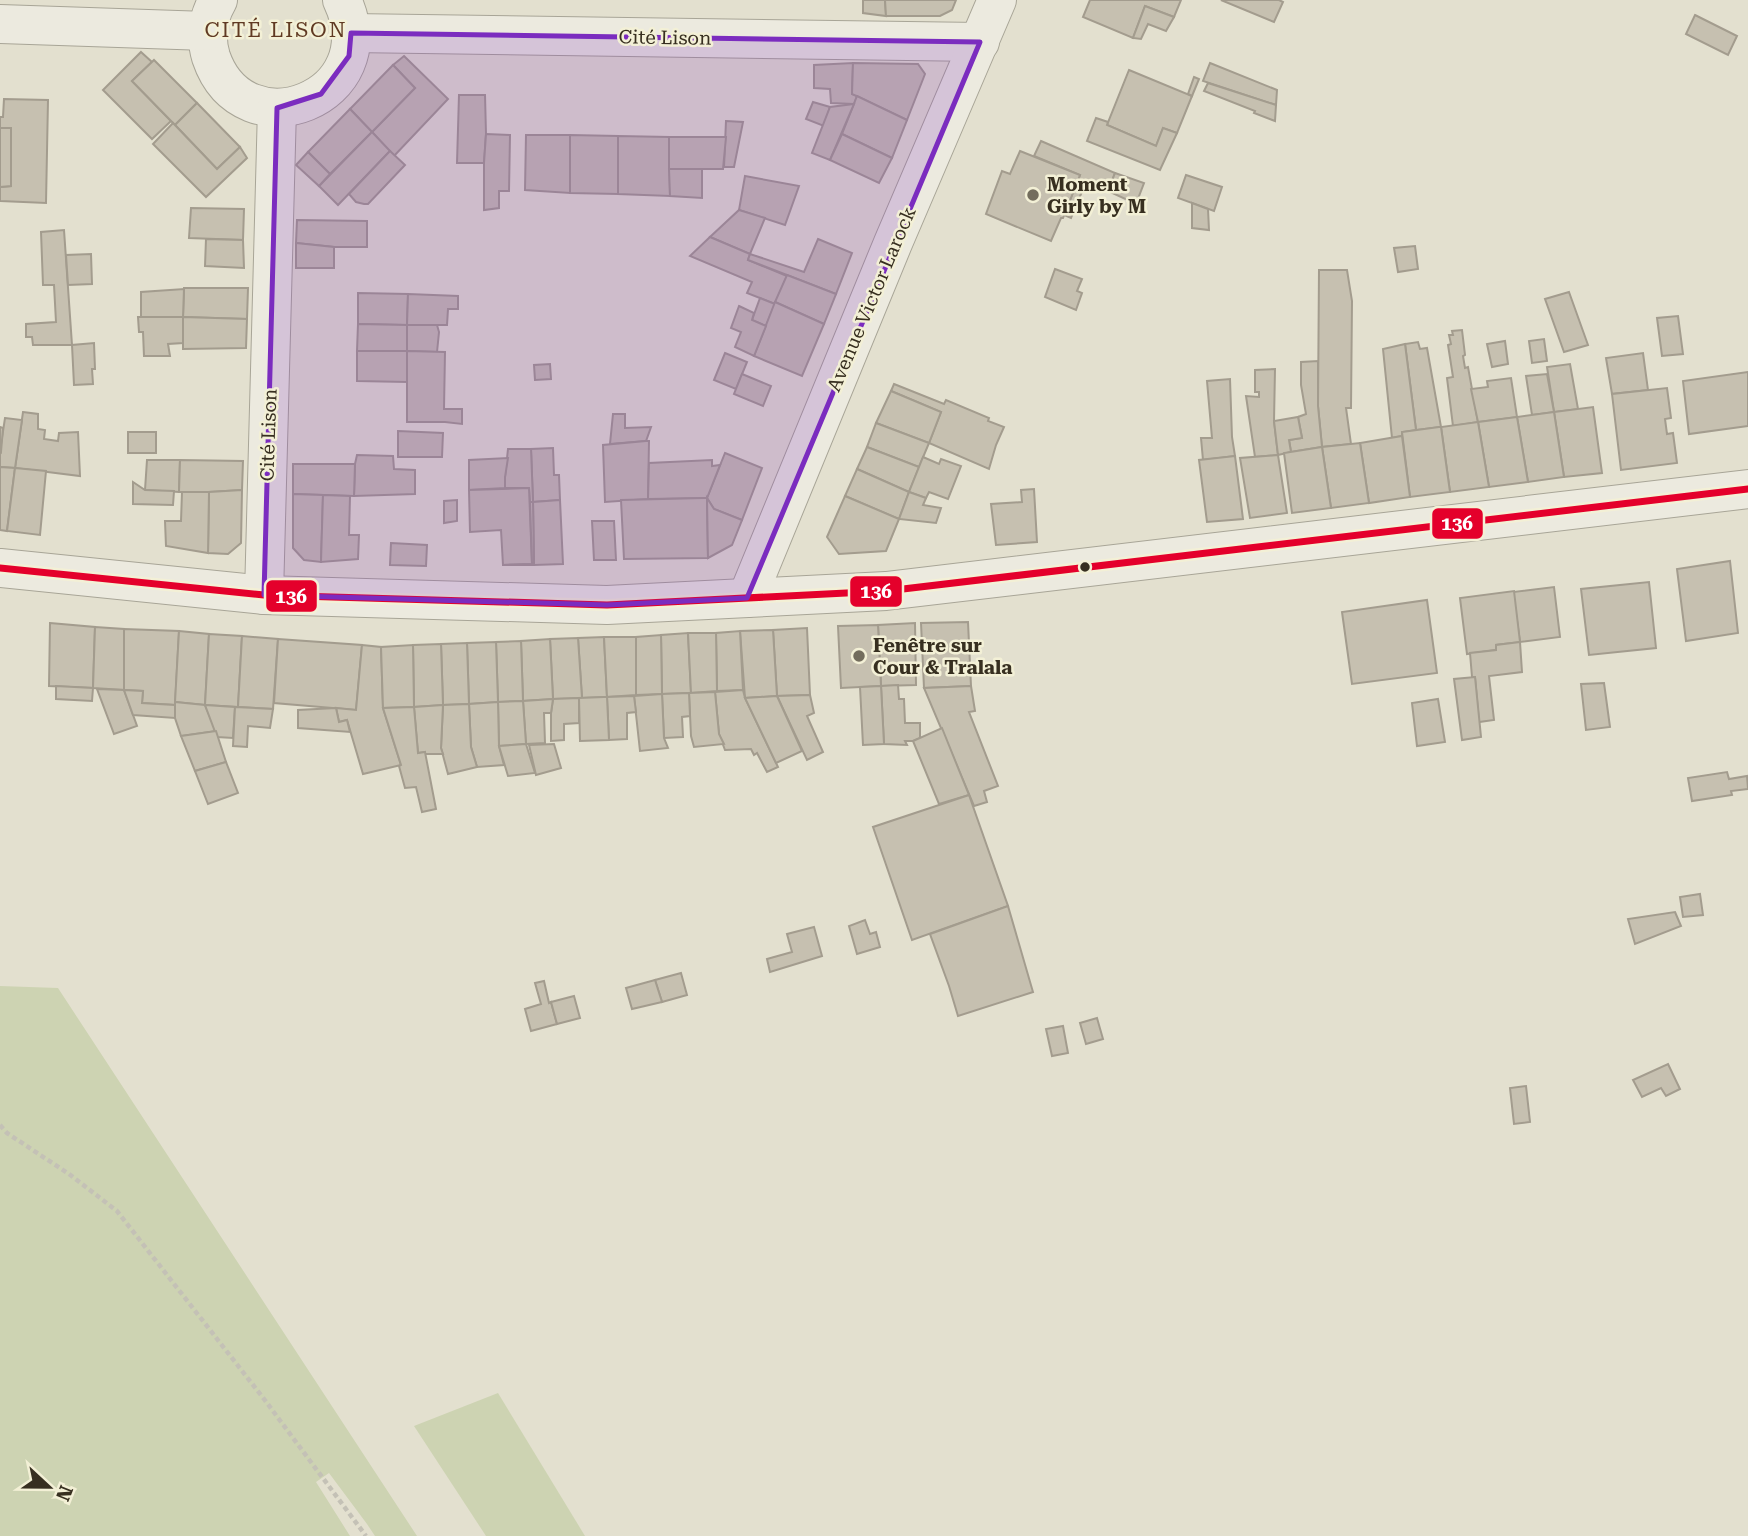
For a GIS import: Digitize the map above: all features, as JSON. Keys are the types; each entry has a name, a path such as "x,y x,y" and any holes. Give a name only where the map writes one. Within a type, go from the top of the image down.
{"street":[{"name":"Avenue Victor Larock","path":"747,598 893,243 997,0"},
{"path":"0,24 213,15 209,50 215,68 226,84 241,97 277,108"},
{"name":"Cité Lison","path":"264,595 277,108 300,105 321,94 338,77 349,56 347,16 980,42"},
{"path":"0,568 264,595 607,605 886,591 1748,489"}],"path":[{"path":"0,1125 7,1133 69,1174 117,1211 264,1399 366,1536"}],"highlighted area":[{"path":"351,33 980,42 747,598 607,605 264,595 277,108 321,94 349,56"}],"green space":[{"path":"0,986 58,988 417,1536 375,1536 329,1473 316,1482 350,1536 0,1536"},
{"path":"498,1393 585,1536 486,1536 414,1426"}],"building":[{"path":"863,0 885,0 886,16 863,13"},
{"path":"885,0 956,0 952,10 940,16 886,16"},
{"path":"1090,0 1181,0 1174,17 1145,6 1133,38 1083,17"},
{"path":"1221,0 1279,0 1283,2 1274,22"},
{"path":"1145,6 1174,17 1166,31 1148,24 1141,39 1133,38"},
{"path":"1695,15 1737,36 1728,55 1686,34"},
{"path":"141,52 152,62 132,81 171,121 152,139 103,90"},
{"path":"404,56 448,99 394,156 372,132 415,88 393,65"},
{"path":"154,60 197,103 175,125 132,81"},
{"path":"853,63 852,94 857,96 854,104 831,103 830,89 814,88 814,65"},
{"path":"853,63 918,64 925,74 907,120 852,94"},
{"path":"1210,63 1277,90 1276,105 1203,81"},
{"path":"393,65 415,88 372,132 350,109"},
{"path":"1129,70 1192,96 1177,133 1163,128 1156,146 1107,125"},
{"path":"1194,77 1199,79 1192,96 1188,94"},
{"path":"1208,83 1276,105 1275,121 1204,91"},
{"path":"459,95 485,95 484,163 457,163"},
{"path":"857,96 907,120 892,158 842,134"},
{"path":"4,99 48,100 46,203 0,201 0,187 11,186 11,128 0,128"},
{"path":"813,102 830,107 824,126 806,119"},
{"path":"197,103 240,147 217,169 175,125"},
{"path":"854,104 830,160 812,153 830,107"},
{"path":"350,109 372,132 330,174 308,152"},
{"path":"1096,118 1156,146 1163,128 1177,133 1160,170 1087,141"},
{"path":"726,121 743,122 734,167 724,167"},
{"path":"173,123 217,169 240,147 247,158 206,197 153,144"},
{"path":"0,128 11,128 11,186 0,187"},
{"path":"372,132 390,151 338,205 319,186"},
{"path":"486,134 510,135 509,191 499,191 499,208 484,210 484,163"},
{"path":"842,134 892,158 879,183 830,160"},
{"path":"526,135 570,135 570,193 525,190"},
{"path":"570,135 618,136 618,194 570,193"},
{"path":"618,136 669,137 670,196 618,194"},
{"path":"669,137 726,137 723,169 669,169"},
{"path":"1041,141 1115,173 1108,191 1086,182 1071,218 1064,215 1080,175 1034,156"},
{"path":"390,151 405,165 368,204 356,202 349,194"},
{"name":"Moment Girly by M","path":"1020,151 1080,175 1051,241 986,214 1002,171 1010,174"},
{"path":"308,152 330,174 319,186 296,165"},
{"path":"669,169 702,169 702,198 670,196"},
{"path":"1115,173 1144,183 1136,204 1108,191"},
{"path":"1186,175 1222,187 1214,211 1178,198"},
{"path":"745,176 799,186 785,225 739,210"},
{"path":"1192,203 1208,209 1209,230 1192,228"},
{"path":"191,208 244,209 243,240 189,238"},
{"path":"739,210 765,218 750,254 710,237"},
{"path":"297,220 367,221 367,247 296,243"},
{"path":"64,230 72,345 33,345 32,337 26,337 26,324 56,322 54,285 43,285 41,232"},
{"path":"710,237 750,254 748,260 787,276 775,304 747,293 752,282 690,256"},
{"path":"206,239 243,240 244,268 205,266"},
{"path":"818,239 852,253 836,294 748,260 750,254 804,272"},
{"path":"296,243 334,247 334,268 296,268"},
{"path":"1415,246 1418,269 1398,272 1394,248"},
{"path":"91,254 92,284 68,285 66,255"},
{"path":"1055,269 1082,279 1077,291 1082,293 1076,310 1045,297"},
{"path":"1319,270 1347,270 1352,301 1351,408 1346,408 1351,444 1322,447 1318,406"},
{"path":"787,275 836,294 824,324 775,302"},
{"path":"184,288 248,288 247,319 183,317"},
{"path":"184,289 183,317 141,317 141,292"},
{"path":"1569,292 1588,345 1564,352 1545,299"},
{"path":"358,293 408,294 407,325 358,324"},
{"path":"408,294 458,296 458,309 448,309 447,325 407,325"},
{"path":"760,298 775,304 766,326 752,320"},
{"path":"775,302 824,324 802,376 754,356"},
{"path":"739,306 754,313 752,320 766,326 754,356 735,347 741,332 731,328"},
{"path":"1678,316 1683,354 1662,356 1657,318"},
{"path":"138,317 183,317 183,343 168,344 170,356 144,356 143,332 139,332"},
{"path":"183,317 247,319 246,348 183,349"},
{"path":"358,324 407,325 407,351 357,351"},
{"path":"407,325 437,325 437,352 407,351"},
{"path":"1462,330 1465,368 1468,367 1478,422 1453,426 1447,378 1453,377 1448,345 1451,344 1449,335 1453,335 1452,331"},
{"path":"1544,339 1547,361 1532,363 1529,341"},
{"path":"1505,341 1508,364 1492,367 1487,344"},
{"path":"1418,342 1420,349 1427,348 1441,427 1416,430 1405,344"},
{"path":"94,343 93,384 74,385 72,345"},
{"path":"1405,344 1416,430 1402,432 1402,436 1392,438 1383,349"},
{"path":"357,351 407,351 407,382 357,381"},
{"path":"407,351 445,352 444,409 462,409 462,424 407,422"},
{"path":"725,353 747,362 736,389 714,380"},
{"path":"1643,353 1648,390 1612,394 1606,358"},
{"path":"1318,361 1322,447 1291,452 1289,440 1302,438 1298,417 1306,414 1301,385 1301,362"},
{"path":"550,364 551,379 535,380 534,365"},
{"path":"1570,364 1578,409 1554,412 1547,367"},
{"path":"1275,369 1274,421 1278,455 1255,457 1246,396 1259,397 1259,392 1255,392 1255,370"},
{"path":"1748,372 1748,426 1689,434 1683,381"},
{"path":"742,374 771,386 763,406 734,394"},
{"path":"1547,374 1554,412 1532,415 1526,376"},
{"path":"1511,378 1517,417 1478,422 1471,389 1488,387 1487,381"},
{"path":"1230,379 1235,456 1203,460 1201,438 1212,438 1207,381"},
{"path":"894,384 944,404 946,400 1004,427 989,469 929,443 941,412 891,391"},
{"path":"1667,388 1671,418 1665,419 1667,434 1673,433 1677,463 1621,470 1612,394"},
{"path":"891,391 941,412 929,443 876,423"},
{"path":"1593,407 1602,473 1564,477 1554,412"},
{"path":"23,412 38,414 38,429 45,430 44,439 58,441 59,433 78,432 80,476 15,468"},
{"path":"1554,412 1564,477 1528,482 1517,417"},
{"path":"613,414 625,414 625,428 651,427 646,441 610,444"},
{"path":"1298,417 1302,438 1289,440 1291,452 1278,455 1274,421"},
{"path":"1517,417 1528,482 1489,487 1478,422"},
{"path":"5,418 22,420 15,468 0,467"},
{"path":"1478,422 1489,487 1450,492 1441,427"},
{"path":"876,423 929,443 919,467 867,447"},
{"path":"0,427 3,428 1,452 0,451"},
{"path":"1441,427 1450,492 1410,497 1402,432"},
{"path":"398,431 443,433 442,457 398,457"},
{"path":"128,432 156,432 156,453 128,453"},
{"path":"1402,436 1410,497 1369,503 1360,443"},
{"path":"649,441 648,499 605,502 603,445"},
{"path":"1360,443 1369,503 1331,508 1322,447"},
{"path":"867,447 919,467 909,492 857,469"},
{"path":"1322,447 1331,508 1292,513 1284,453"},
{"path":"553,448 554,475 559,475 560,500 533,502 531,449"},
{"path":"508,449 531,449 533,502 530,502 529,488 505,488"},
{"path":"725,453 762,468 742,520 714,509 707,498"},
{"path":"357,455 393,456 394,469 415,470 415,494 354,496"},
{"path":"1278,455 1287,513 1250,518 1240,458"},
{"path":"1235,456 1243,519 1207,522 1199,460"},
{"path":"923,457 939,464 941,459 961,466 948,499 929,492 926,498 909,492"},
{"path":"508,458 505,488 469,490 469,460"},
{"path":"147,460 180,460 179,492 145,490"},
{"path":"180,460 243,461 242,490 179,492"},
{"path":"712,460 712,466 720,465 707,498 648,499 649,463"},
{"path":"293,464 355,464 354,496 293,494"},
{"path":"0,467 15,468 7,531 0,530"},
{"path":"15,468 46,471 40,535 7,531"},
{"path":"857,469 909,492 899,519 845,496"},
{"path":"133,482 145,490 174,491 173,505 133,504"},
{"path":"529,488 532,564 503,565 501,530 470,532 469,490"},
{"path":"1034,489 1037,542 996,545 991,504 1022,502 1021,490"},
{"path":"242,490 241,543 228,554 208,553 209,492"},
{"path":"182,492 209,492 208,553 166,546 165,521 181,521"},
{"path":"909,492 926,498 923,505 941,508 936,523 899,519"},
{"path":"293,494 323,495 321,562 304,560 293,548"},
{"path":"323,495 350,496 349,535 359,535 358,559 321,562"},
{"path":"845,496 899,519 886,551 839,554 827,537"},
{"path":"707,498 708,558 624,559 621,500"},
{"path":"707,498 714,509 742,520 732,545 708,558"},
{"path":"457,500 457,521 444,523 444,501"},
{"path":"560,500 563,564 534,565 533,502"},
{"path":"530,502 533,502 534,565 503,565 532,564"},
{"path":"592,521 614,521 616,560 594,560"},
{"path":"391,543 427,545 426,566 390,565"},
{"path":"1730,561 1738,633 1686,641 1677,569"},
{"path":"1649,582 1656,648 1589,655 1581,589"},
{"path":"1554,587 1560,637 1520,642 1513,592"},
{"path":"1514,591 1520,642 1496,645 1496,650 1467,654 1460,598"},
{"path":"1427,600 1437,673 1352,684 1342,612"},
{"path":"968,622 971,686 924,688 921,623"},
{"path":"50,623 95,627 93,688 49,686"},
{"path":"915,623 916,685 881,686 878,625"},
{"name":"Fenêtre sur Cour & Tralala","path":"878,625 881,686 841,688 838,626"},
{"path":"95,627 124,629 124,690 93,688"},
{"path":"807,628 810,695 777,696 773,630"},
{"path":"124,629 179,631 175,705 142,703 143,691 124,690"},
{"path":"773,630 777,696 745,698 740,631"},
{"path":"179,631 209,634 205,705 175,702"},
{"path":"740,631 743,690 717,691 716,633"},
{"path":"688,633 691,693 662,694 661,635"},
{"path":"688,633 716,633 717,691 691,693"},
{"path":"209,634 242,636 238,707 205,705"},
{"path":"661,635 662,694 636,695 636,637"},
{"path":"242,636 278,639 273,709 238,707"},
{"path":"604,637 607,697 582,698 578,638"},
{"path":"604,637 636,637 636,695 607,697"},
{"path":"578,638 582,698 553,699 550,639"},
{"path":"278,639 362,645 356,710 274,703"},
{"path":"550,639 553,699 523,701 521,641"},
{"path":"521,641 523,701 498,702 496,642"},
{"path":"496,642 498,702 469,704 467,643"},
{"path":"1520,642 1522,672 1489,676 1494,720 1479,722 1470,653 1496,650 1496,645"},
{"path":"467,643 469,704 443,705 441,644"},
{"path":"441,644 443,705 414,707 413,645"},
{"path":"362,645 381,647 383,708 401,765 363,774 347,720 339,722 336,708 356,710"},
{"path":"413,645 414,707 383,708 381,647"},
{"path":"1475,677 1481,737 1462,740 1454,679"},
{"path":"1604,683 1610,727 1586,730 1581,684"},
{"path":"898,685 899,699 904,699 905,723 920,723 920,738 905,741 907,745 884,744 881,686"},
{"path":"56,686 93,688 92,701 56,699"},
{"path":"881,686 884,744 863,745 860,687"},
{"path":"971,686 975,711 969,712 998,786 984,791 987,802 974,806 924,688"},
{"path":"97,689 124,690 137,726 114,734"},
{"path":"124,690 143,691 142,703 175,705 175,718 133,715"},
{"path":"743,690 778,767 767,772 757,753 754,755 751,749 725,750 719,734 715,692"},
{"path":"715,692 719,734 724,744 694,747 689,693"},
{"path":"689,693 690,716 682,717 683,737 664,738 662,694"},
{"path":"662,694 664,738 668,748 640,751 634,696"},
{"path":"810,695 814,713 807,716 823,752 807,760 777,696"},
{"path":"634,696 636,712 627,713 627,739 609,740 607,697"},
{"path":"777,696 802,751 776,763 745,698"},
{"path":"607,697 609,740 580,741 579,698"},
{"path":"579,698 579,723 564,724 564,740 551,741 553,699"},
{"path":"553,699 551,713 544,713 545,743 526,744 523,701"},
{"path":"1438,699 1445,742 1417,746 1412,703"},
{"path":"523,701 526,744 499,746 498,702"},
{"path":"175,702 205,705 216,731 181,736 175,718"},
{"path":"498,702 499,746 504,765 477,767 471,747 469,704"},
{"path":"469,704 471,747 477,767 448,774 441,748 443,705"},
{"path":"205,705 235,707 233,738 217,737"},
{"path":"443,705 443,754 418,753 414,707"},
{"path":"235,707 273,709 270,728 248,726 247,747 233,746"},
{"path":"414,707 418,753 425,752 436,809 422,812 416,787 405,788 399,766 401,765 383,708"},
{"path":"336,708 339,722 347,720 350,732 298,728 298,710"},
{"path":"942,728 969,795 939,804 913,741"},
{"path":"216,731 226,762 195,771 181,736"},
{"path":"526,744 535,773 508,776 499,746"},
{"path":"554,744 561,768 536,775 529,745"},
{"path":"226,762 238,793 208,804 195,771"},
{"path":"1727,772 1729,779 1747,776 1748,789 1731,791 1732,795 1692,801 1688,778"},
{"path":"969,795 1008,906 912,940 873,827"},
{"path":"1700,894 1703,915 1683,917 1680,897"},
{"path":"1008,906 1033,992 958,1016 930,934"},
{"path":"1675,912 1681,926 1635,944 1628,919"},
{"path":"865,920 870,934 876,932 880,947 857,954 849,926"},
{"path":"814,927 822,956 770,972 767,959 792,952 787,934"},
{"path":"681,973 687,995 662,1002 655,980"},
{"path":"655,980 662,1002 632,1009 626,988"},
{"path":"544,981 557,1024 531,1031 525,1009 541,1004 535,983"},
{"path":"574,996 580,1018 557,1024 551,1002"},
{"path":"1097,1018 1103,1039 1086,1044 1080,1023"},
{"path":"1063,1026 1068,1053 1052,1056 1046,1029"},
{"path":"1668,1064 1680,1089 1666,1096 1661,1088 1642,1097 1633,1080"},
{"path":"1526,1086 1530,1122 1514,1124 1510,1088"}],"transit line":[{"name":"136","path":"0,568 264,595 607,605 886,591 1748,489"}],"place":[{"name":"Moment Girly by M","path":"1033,195"},
{"name":"Fenêtre sur Cour & Tralala","path":"859,656"}],"district":[{"name":"CITÉ LISON","path":"276,30"}]}
